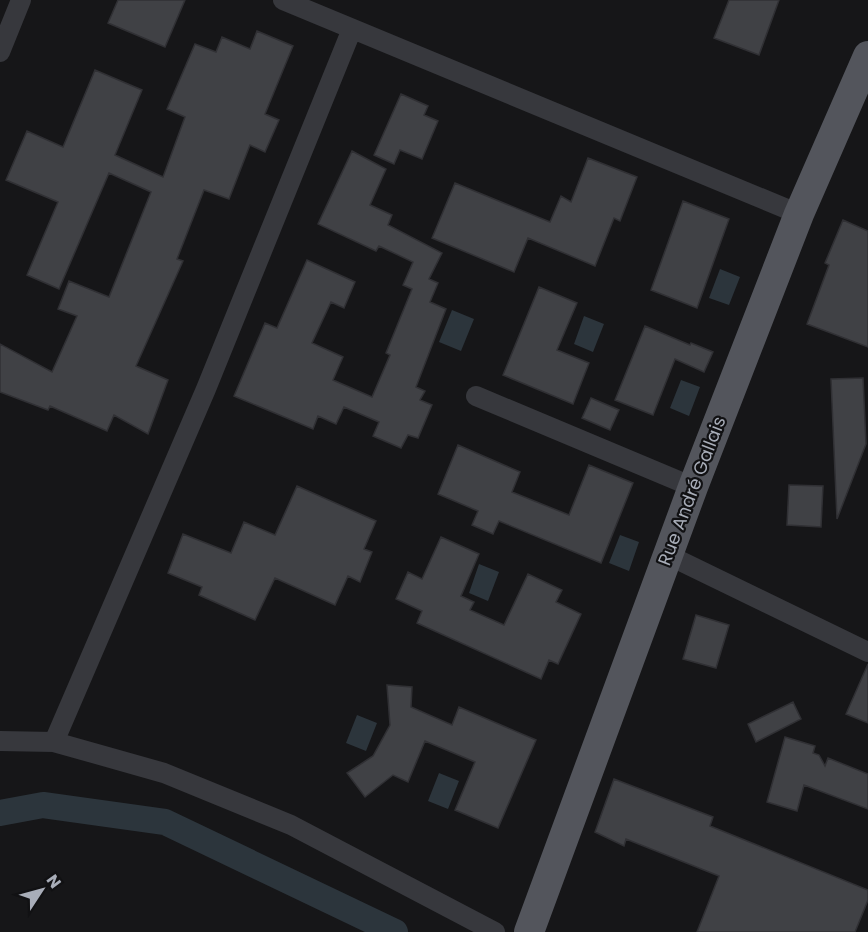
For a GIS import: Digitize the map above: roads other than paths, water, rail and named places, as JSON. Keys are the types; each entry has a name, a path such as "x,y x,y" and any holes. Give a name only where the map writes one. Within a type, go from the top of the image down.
{"main road":[{"name":"Rue André Gallais","path":"529,932 693,487 799,213 868,56"}],"street":[{"path":"0,52 21,0"},
{"path":"283,0 799,213"},
{"path":"54,742 206,389 352,29"},
{"path":"476,396 693,487"},
{"path":"668,555 868,652"},
{"path":"0,741 54,742 164,773 291,825 495,932"}],"waterway":[{"path":"0,813 43,805 165,822 395,932"}]}
